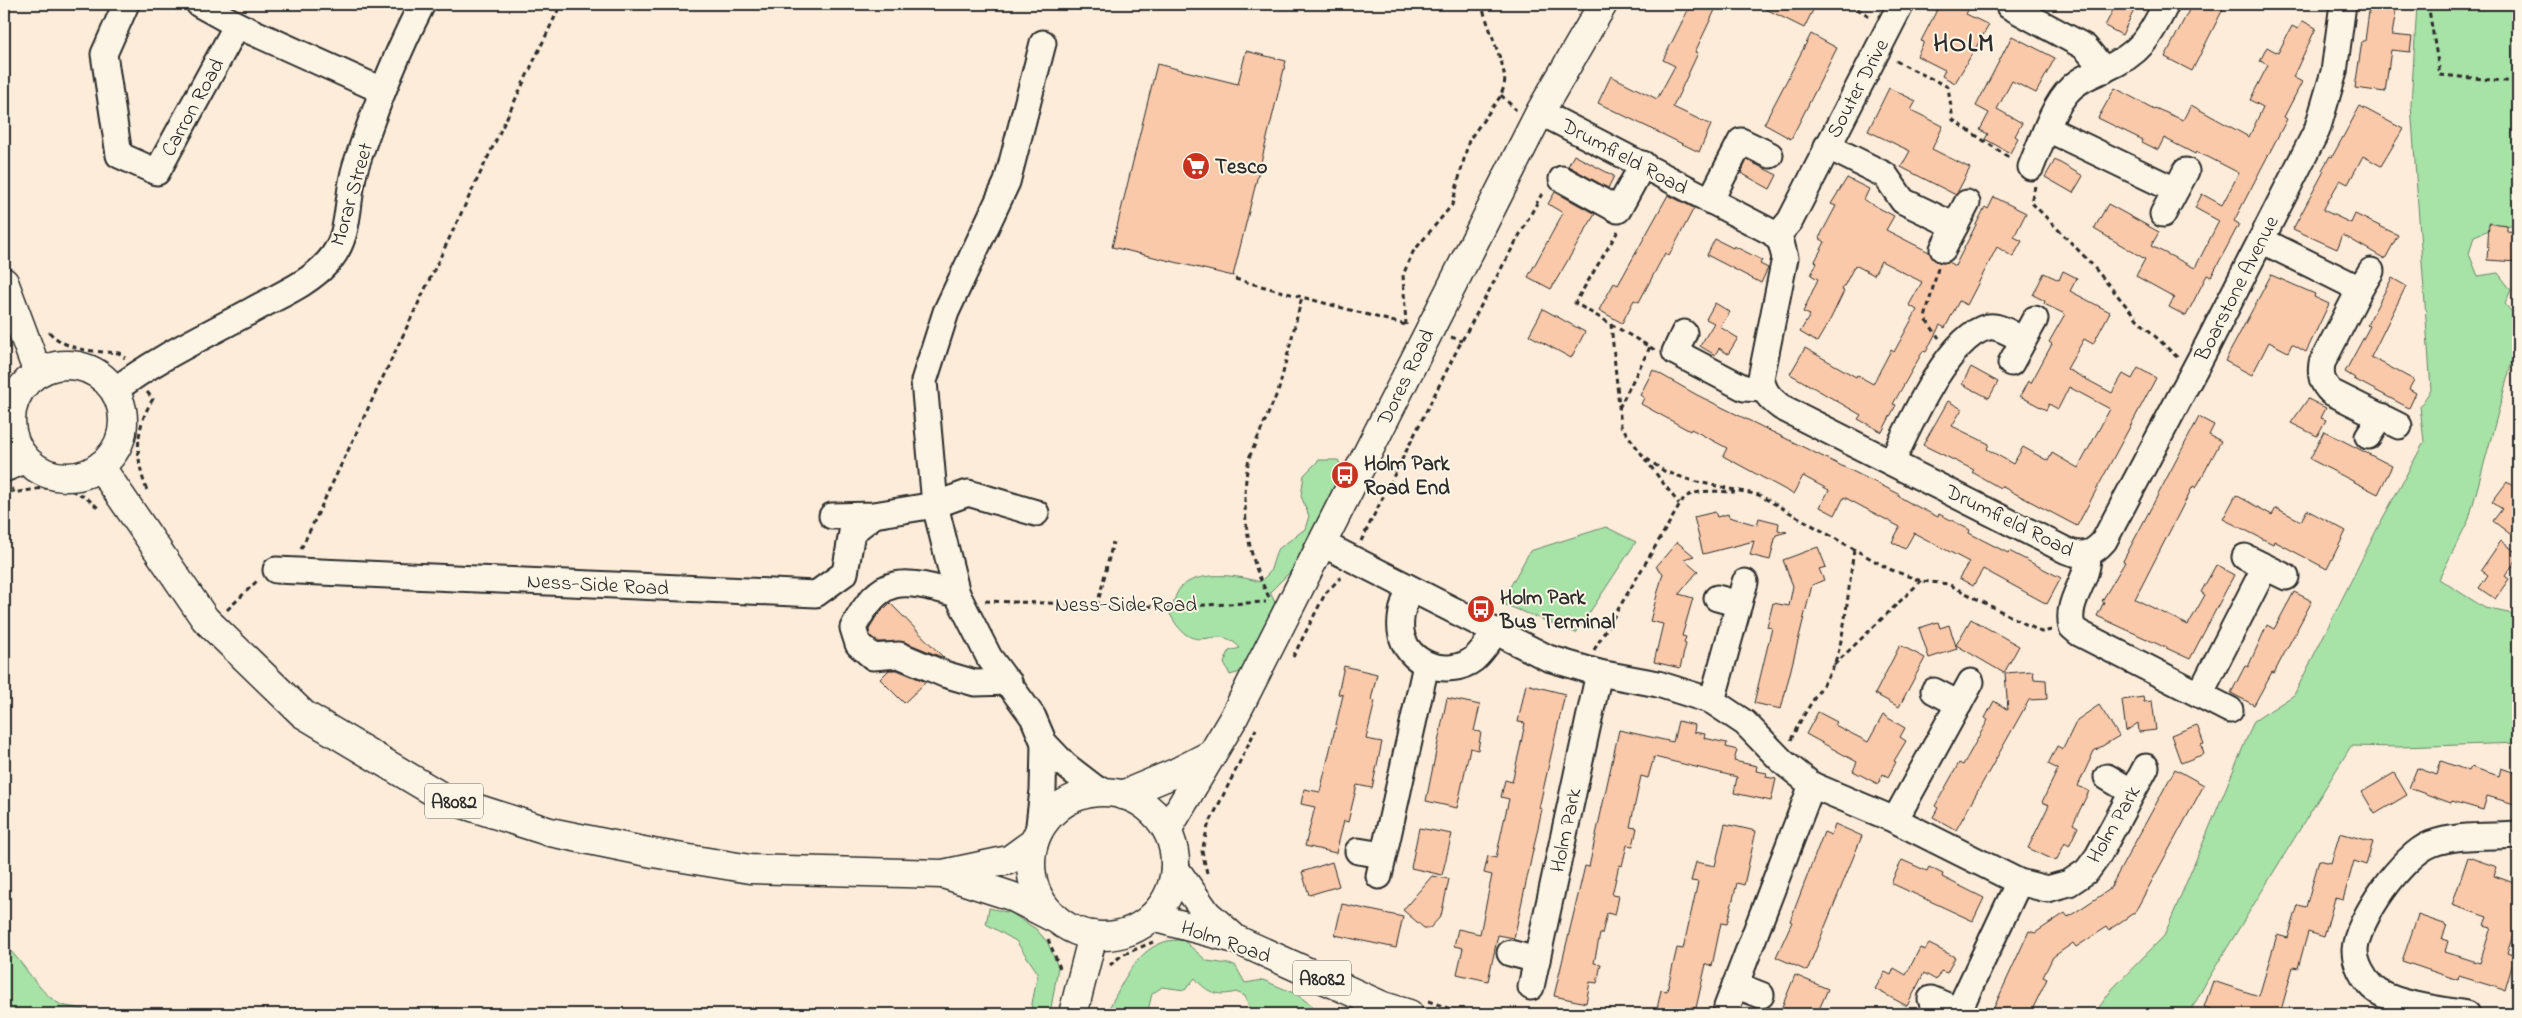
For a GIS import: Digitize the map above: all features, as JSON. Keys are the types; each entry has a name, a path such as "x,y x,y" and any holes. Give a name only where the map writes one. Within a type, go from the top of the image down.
{"main road":[{"name":"Dores Road","path":"1166,830 1233,719 1323,544 1418,326 1603,4"},
{"path":"7,272 38,373"},
{"path":"71,365 88,369 102,378 123,383 121,406 123,422 120,439 112,454 100,466 86,473 62,476 40,470 12,466 17,447 12,430 11,414 16,397 25,383 38,373 54,366 71,365"},
{"name":"A8082","path":"100,466 205,619 303,714 444,798 550,832 653,853 750,869 943,874 1002,862 1036,838"},
{"name":"Dores Road","path":"1111,794 1175,773 1212,753"},
{"name":"A8082","path":"943,874 1011,896 1051,928 1074,930 1093,936 1113,936 1132,930 1154,929 1171,888 1175,869 1173,849 1166,830 1153,813 1140,802 1111,794 1078,797 1064,804 1046,820 1036,838 1031,864 1034,886 1051,928"},
{"path":"1175,869 1207,914 1235,939"},
{"name":"Holm Road","path":"1154,929 1235,939 1383,1006 1415,1006"},
{"path":"1073,1014 1093,936"}],"street":[{"name":"Carron Road","path":"126,4 104,54 119,154 157,172 237,25"},
{"path":"199,4 237,25 381,90"},
{"name":"Morar Street","path":"123,383 307,280 330,260 346,228 356,166 381,90 398,50 422,4"},
{"name":"Souter Drive","path":"1777,236 1790,221 1901,4"},
{"path":"2031,167 2064,96 2072,86 2125,60 2139,49 2153,30 2166,4"},
{"name":"Boarstone Avenue","path":"2088,554 2097,550 2104,540 2193,373 2317,130 2334,72 2343,4"},
{"path":"2024,9 2085,47 2104,70"},
{"path":"1043,43 1007,182 946,312 924,381 935,505 959,598 989,656 1032,717 1044,744 1065,765 1111,794"},
{"name":"Drumfield Road","path":"1540,112 1644,164 1777,236"},
{"path":"2048,129 2180,180 2163,214"},
{"name":"Drumfield Road","path":"1710,201 1741,141 1770,155"},
{"name":"Souter Drive","path":"1827,146 1885,175 1903,201 1955,226"},
{"path":"1554,182 1618,210 1644,164"},
{"path":"1943,249 1967,203"},
{"path":"1679,343 1744,388 1763,389 1763,366 1785,258 1784,248 1777,236"},
{"path":"2261,240 2365,280 2322,363 2321,374 2323,384 2331,392 2383,426"},
{"path":"2011,363 2035,319"},
{"path":"1892,462 1936,376 1950,356 1962,344 1987,327 1998,328 2023,340"},
{"name":"Drumfield Road","path":"1763,389 1769,398 1781,407 2067,551 2077,555 2088,554 2086,576 2071,607 2072,627"},
{"name":"Ness-Side Road","path":"832,516 874,516 935,505 968,493 1036,513"},
{"name":"Ness-Side Road","path":"284,570 816,594 845,572 852,532 874,516"},
{"name":"Holm Park","path":"1323,544 1548,658 1599,673 1658,684 1712,701 1745,723 1783,762 1812,785 1895,820 2019,882 2046,889 2068,883 2086,871 2098,856 2146,767"},
{"path":"2200,694 2265,567"},
{"path":"959,598 926,586 893,584 882,589 862,610 853,628 858,644 874,657 899,655 944,674 975,683 1009,682"},
{"path":"1409,589 1401,618 1401,632 1407,648 1426,664 1444,668 1458,667 1473,660 1496,631"},
{"path":"1712,701 1734,595"},
{"path":"2072,627 2079,633 2230,710"},
{"path":"1358,851 1381,866 1426,664"},
{"name":"Holm Park","path":"1531,987 1599,673"},
{"path":"1895,820 1971,682"},
{"path":"1934,691 1959,704"},
{"path":"1036,838 1043,790 1044,744"},
{"path":"2106,777 2132,792"},
{"path":"1760,995 1731,996 1812,785"},
{"path":"2467,1014 2395,999 2373,988 2360,971 2355,950 2361,930 2376,901 2399,868 2412,855 2429,845 2448,838 2518,835"},
{"path":"1931,999 1958,1013 2019,882"},
{"path":"1510,953 1537,960"}],"path":[{"path":"223,613 261,577 284,570 308,531 561,4"},
{"path":"1418,326 1403,275 1413,252 1452,205 1469,140 1500,97 1504,87 1505,78 1502,64 1481,4"},
{"path":"2428,4 2440,75 2515,82 2518,48"},
{"path":"1876,51 1948,87 1954,120 2018,163 2031,167 2038,176 2031,202 2087,259 2138,320 2193,373"},
{"path":"1289,663 1325,594 1342,575 1351,559 1462,341 1554,182"},
{"path":"1618,210 1618,230 1575,304 1659,353 1679,343"},
{"path":"4,245 7,272"},
{"path":"1943,249 1925,318 1950,356"},
{"path":"1235,279 1418,326 1462,341"},
{"name":"Ness-Side Road","path":"959,598 1097,606 1167,607 1271,602 1258,576 1248,539 1247,470 1249,458 1280,389 1302,297"},
{"path":"1611,324 1621,426 1679,504"},
{"path":"48,332 61,342 85,352 119,352 125,358 123,383 153,399 144,413 138,435 139,467 149,495"},
{"path":"1619,409 1650,347"},
{"path":"1643,456 1664,471 1759,495 1889,569 1921,580 1948,584 2041,632 2072,627"},
{"path":"12,466 14,493 46,486 76,492 91,500 105,515"},
{"path":"1599,673 1592,653 1679,504 1694,492 1742,492"},
{"path":"1097,606 1113,542"},
{"path":"1833,666 1842,632 1854,550"},
{"path":"1783,762 1797,726 1833,666 1921,580"},
{"path":"1208,877 1202,852 1208,826 1259,723"},
{"path":"1051,928 1050,941 1057,956 1060,974"},
{"path":"1107,969 1154,929"},
{"path":"1415,1006 1465,1014"}],"green space":[{"path":"2417,4 2518,4 2518,109 2514,173 2518,179 2518,224 2497,227 2474,236 2469,254 2478,276 2498,273 2511,290 2505,304 2518,319 2518,339 2469,519 2439,579 2485,608 2518,615 2518,743 2401,747 2351,746 2208,979 2189,1014 2094,1014 2113,988 2164,936 2254,721 2294,695 2377,529 2424,442 2420,406 2431,390 2411,105"},
{"path":"1319,460 1338,460 1351,483 1313,536 1305,542 1296,566 1270,592 1277,607 1244,671 1230,675 1224,663 1229,651 1240,648 1231,640 1222,637 1197,639 1188,636 1179,628 1170,614 1177,593 1187,582 1207,576 1241,577 1260,582 1270,572 1277,550 1305,529 1309,516 1301,496 1304,475"},
{"path":"1606,527 1636,542 1576,633 1501,603 1530,551"},
{"path":"989,908 1011,913 1036,929 1048,943 1058,967 1050,1014 1030,1014 1038,973 1016,941 986,924"},
{"path":"1183,940 1207,961 1235,965 1245,983 1263,980 1296,994 1324,1014 1252,1014 1245,996 1236,992 1223,994 1212,992 1203,987 1195,978 1185,990 1162,987 1152,994 1147,1014 1106,1014 1122,983 1144,954 1164,942"},
{"path":"4,945 50,997 61,1004 84,1010 86,1014 4,1014"}],"building":[{"path":"1691,4 1702,4 1715,10 1695,52 1698,53 1673,107 1711,125 1699,152 1598,103 1611,76 1657,99 1675,66 1663,60"},
{"path":"1756,4 1816,4 1804,28"},
{"path":"1940,4 1971,4 1966,14 1989,25 1955,83 1942,76 1945,70 1917,56 1924,42 1921,41"},
{"path":"2116,4 2137,4 2122,35 2105,26"},
{"path":"2197,4 2213,4 2223,9 2192,71 2165,57 2190,8 2194,9"},
{"path":"2370,4 2397,4 2392,35 2412,37 2410,52 2391,50 2385,92 2355,88 2362,41 2365,41"},
{"path":"2303,21 2316,28 2293,77 2302,82 2284,117 2287,119 2234,221 2239,224 2211,277 2207,275 2186,316 2169,307 2174,297 2136,276 2145,259 2094,229 2108,204 2159,232 2151,246 2195,268 2219,221 2195,208 2202,194 2222,205 2239,173 2164,138 2158,150 2142,142 2143,140 2098,118 2115,88 2154,109 2183,120 2191,105 2249,137 2263,107 2250,100 2268,65 2260,61 2267,47 2278,53 2292,26 2298,29"},
{"path":"1811,34 1837,48 1791,139 1764,124"},
{"path":"2012,36 2055,58 2036,93 2012,81 1997,109 2022,123 2015,136 2018,138 2010,153 1985,139 1988,134 1980,130 1989,113 1976,106"},
{"name":"Tesco","path":"1246,51 1286,61 1233,276 1112,247 1157,64 1238,84"},
{"path":"1889,88 1916,101 1911,110 1943,126 1932,149 1970,168 1956,195 1901,167 1910,151 1868,131"},
{"path":"2360,106 2403,129 2381,166 2363,156 2348,184 2340,180 2323,210 2351,223 2355,214 2398,235 2385,259 2343,235 2337,249 2293,229 2324,171 2322,170 2330,156 2332,157"},
{"path":"1574,155 1614,176 1608,188 1568,166"},
{"path":"1747,160 1777,175 1770,189 1741,173"},
{"path":"2055,160 2083,176 2073,193 2045,177"},
{"path":"1847,178 1869,189 1864,200 1894,216 1886,230 1929,252 1936,261 1948,262 1955,266 1985,207 1988,209 1994,197 2026,213 2014,237 2022,241 2013,257 1997,247 1967,305 1959,301 1945,328 1940,325 1926,352 1923,351 1893,404 1896,405 1882,432 1858,419 1861,415 1790,374 1805,348 1856,377 1857,375 1873,384 1891,350 1894,352 1917,310 1909,305 1922,282 1881,261 1874,275 1855,265 1830,320 1817,342 1800,332 1810,315 1803,312 1818,279 1811,275 1817,263 1815,261 1825,242 1819,238 1836,206 1831,204"},
{"path":"1555,192 1595,214 1551,289 1528,277 1563,213 1548,204"},
{"path":"1668,195 1694,208 1669,256 1665,253 1639,302 1634,300 1622,323 1599,310 1614,283 1618,285"},
{"path":"2489,223 2507,225 2507,231 2518,232 2518,262 2487,260"},
{"path":"1715,239 1762,260 1760,264 1768,268 1761,283 1707,255"},
{"path":"2063,271 2077,278 2070,291 2110,312 2093,344 2084,339 2067,369 2112,393 2123,374 2132,379 2138,368 2156,378 2077,526 2001,486 2000,488 1972,472 1974,470 1923,445 1948,401 1962,409 1952,426 1989,444 1987,449 2013,464 2023,447 2048,461 2052,453 2078,468 2110,409 2069,387 2058,409 2049,404 2046,410 2020,396 2028,381 2031,383 2052,344 2049,342 2065,314 2044,304 2045,301 2033,295 2044,273 2059,280"},
{"path":"2271,275 2315,294 2314,297 2329,304 2306,352 2292,344 2288,352 2269,342 2252,375 2225,361"},
{"path":"2392,278 2406,286 2371,357 2414,380 2409,389 2416,393 2409,408 2354,379 2345,372 2370,326 2367,325"},
{"path":"1715,303 1730,312 1720,327 1738,338 1728,354 1719,348 1715,355 1700,346 1714,323 1706,319"},
{"path":"1543,309 1585,332 1571,358 1529,335"},
{"path":"1971,367 1998,382 1989,398 1962,384"},
{"path":"1653,370 1697,395 1899,494 1898,496 1938,517 1939,514 1957,523 1970,530 1969,533 2061,578 2047,604 1983,569 1973,586 1959,578 1969,562 1914,533 1905,549 1892,542 1900,527 1844,497 1835,515 1820,507 1829,490 1803,476 1793,494 1723,456 1727,448 1691,429 1690,431 1641,404 1644,398 1640,395"},
{"path":"2308,399 2326,408 2321,418 2326,420 2317,436 2291,423"},
{"path":"2199,417 2214,425 2209,435 2221,441 2196,488 2193,486 2135,599 2188,625 2205,595 2201,592 2216,565 2234,575 2190,659 2097,616 2104,602 2102,601 2125,562 2123,561"},
{"path":"2324,431 2392,466 2378,494 2310,459"},
{"path":"2507,482 2517,489 2518,487 2518,523 2510,534 2493,521 2502,509 2492,502"},
{"path":"2236,495 2272,515 2276,508 2301,521 2307,510 2346,531 2327,569 2274,541 2273,544 2223,519"},
{"path":"1715,512 1717,517 1728,514 1729,517 1757,525 1759,518 1779,523 1778,530 1787,532 1776,535 1770,560 1750,555 1754,541 1703,554 1694,517"},
{"path":"2501,541 2518,554 2518,558 2505,576 2509,579 2495,599 2479,588 2488,575 2481,570"},
{"path":"1677,542 1694,556 1684,559 1698,571 1679,594 1693,598 1682,636 1686,637 1684,643 1686,644 1680,668 1654,662 1663,624 1650,621 1663,573 1656,567"},
{"path":"1818,547 1826,567 1819,569 1824,580 1812,585 1781,709 1754,703 1772,628 1767,627 1773,603 1789,606 1793,586 1783,560"},
{"path":"2294,592 2312,601 2274,673 2272,672 2254,705 2231,693 2245,666 2248,667 2267,625 2274,629"},
{"path":"890,603 944,658 905,642 878,642 870,636 869,630 875,618"},
{"path":"1971,619 2019,646 2004,673 1956,645"},
{"path":"1938,622 1940,628 1949,625 1957,649 1929,658 1919,628"},
{"path":"1900,645 1925,658 1899,707 1875,694"},
{"path":"1344,666 1377,674 1371,700 1375,701 1366,739 1382,742 1372,788 1357,785 1348,822 1344,821 1336,853 1305,846 1315,807 1301,804 1304,789 1320,792 1343,695 1338,694"},
{"path":"889,670 897,670 926,682 904,703 880,679"},
{"path":"2033,671 2034,679 2046,680 2047,699 2029,700 1956,830 1933,817 1938,808 1935,806 1959,763 1963,765 1988,720 1985,718 1994,701 2008,710 2005,673"},
{"path":"1526,684 1565,694 1539,808 1542,809 1514,938 1498,935 1488,981 1457,974 1463,948 1454,946 1458,929 1480,934 1492,875 1484,873 1488,856 1496,858 1509,799 1501,797 1505,780 1512,782 1525,723 1518,722"},
{"path":"2143,697 2144,702 2152,701 2156,730 2139,732 2138,723 2126,731 2122,700"},
{"path":"1447,698 1480,705 1474,731 1481,732 1478,750 1470,748 1457,808 1426,801"},
{"path":"2099,705 2119,736 2094,751 2078,786 2089,791 2073,824 2078,827 2069,846 2065,843 2056,861 2028,848 2049,805 2042,802 2058,769 2048,764 2057,746 2063,749 2077,720"},
{"path":"1818,712 1837,722 1835,725 1868,742 1883,715 1905,728 1900,737 1906,741 1894,761 1896,762 1888,777 1883,774 1878,784 1853,771 1857,762 1806,734"},
{"path":"1678,721 1695,725 1694,732 1705,734 1704,738 1727,743 1726,747 1737,750 1734,761 1757,766 1756,771 1767,773 1766,777 1776,779 1771,801 1734,793 1737,777 1654,757 1648,778 1641,776 1630,827 1637,828 1633,846 1627,845 1622,866 1619,865 1612,895 1619,896 1615,915 1607,913 1602,934 1600,934 1594,963 1601,964 1597,983 1590,982 1586,1003 1554,996 1585,866 1589,867 1619,730 1673,742"},
{"path":"2197,725 2204,744 2201,745 2204,754 2181,763 2171,735"},
{"path":"2441,761 2469,771 2471,767 2499,776 2501,768 2518,774 2518,805 2487,796 2483,810 2452,801 2451,803 2409,788 2417,768 2437,775"},
{"path":"2175,769 2204,785 2135,912 2109,930 2107,927 2076,947 2073,943 2053,957 2043,977 2047,979 2030,1014 1991,1014 2029,931 2035,933 2065,913 2068,917 2109,890"},
{"path":"2394,773 2407,795 2375,814 2362,792"},
{"path":"1725,824 1756,831 1744,885 1737,883 1727,924 1721,923 1712,966 1706,964 1696,1008 1691,1007 1689,1014 1656,1014 1661,990 1667,991 1677,948 1683,949 1698,882 1691,881 1696,862 1715,866"},
{"path":"1835,824 1862,836 1807,971 1776,957 1792,922 1790,921 1824,832 1831,835"},
{"path":"1419,828 1452,834 1442,875 1411,868"},
{"path":"2340,833 2373,842 2366,865 2354,861 2343,900 2335,898 2324,937 2308,932 2298,968 2293,967 2280,1014 2227,1014 2204,1007 2213,981 2259,996 2277,935 2288,938 2298,905 2306,907 2319,860 2331,863"},
{"path":"2468,857 2497,867 2494,876 2517,884 2512,898 2518,900 2518,920 2507,953 2515,956 2505,990 2459,976 2458,980 2402,961 2418,915 2447,925 2442,939 2448,941 2445,952 2480,963 2491,927 2484,925 2487,917 2452,905"},
{"path":"1902,860 1927,871 1929,867 1943,874 1942,877 1984,898 1973,921 1891,883"},
{"path":"1332,862 1339,886 1309,895 1302,872"},
{"path":"1432,876 1449,879 1441,916 1430,928 1424,928 1403,910"},
{"path":"1342,904 1403,917 1396,948 1335,935"},
{"path":"1929,944 1955,957 1947,973 1941,971 1936,980 1924,973 1907,1006 1875,989 1885,972 1891,975 1894,968 1906,975 1920,948 1925,950"},
{"path":"1795,975 1828,989 1817,1014 1779,1014"}],"place":[{"name":"Tesco","path":"1196,166"},
{"name":"Holm Park Road End","path":"1345,475"},
{"name":"Holm Park Bus Terminal","path":"1481,609"}],"district":[{"name":"HOLM","path":"1964,42"}]}
